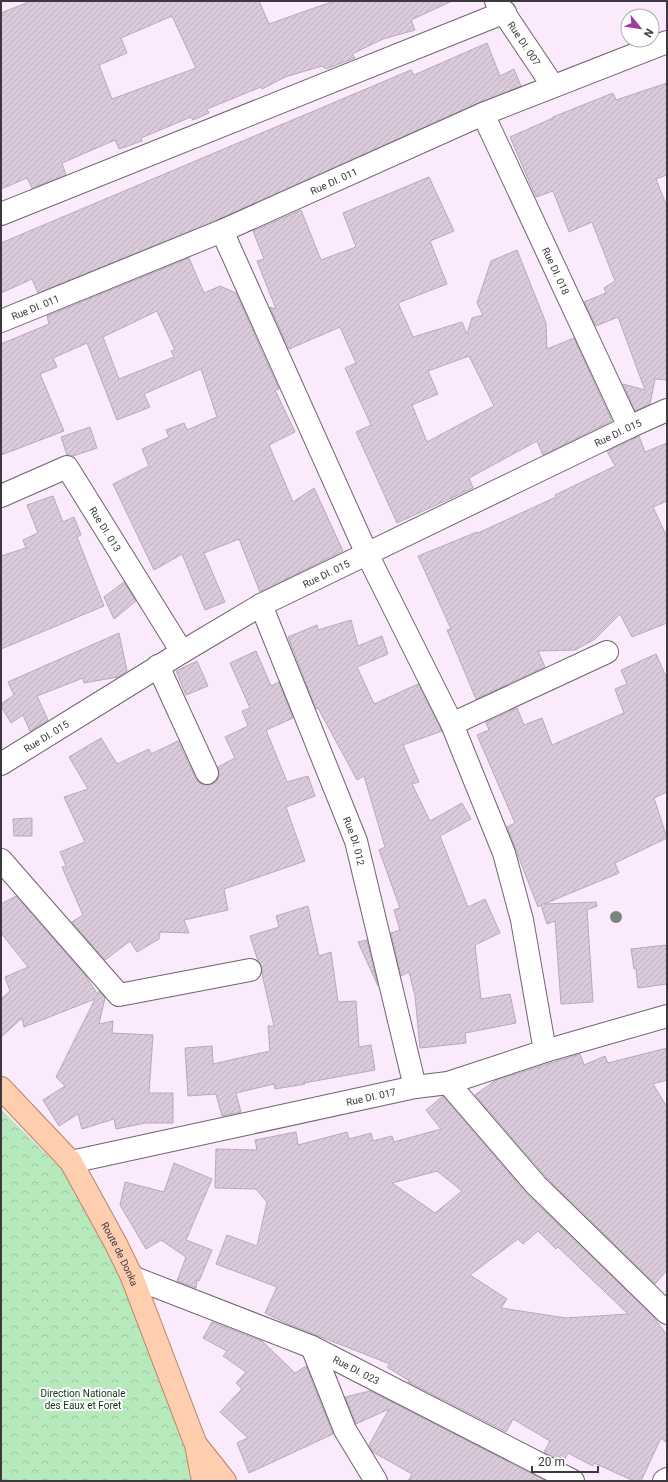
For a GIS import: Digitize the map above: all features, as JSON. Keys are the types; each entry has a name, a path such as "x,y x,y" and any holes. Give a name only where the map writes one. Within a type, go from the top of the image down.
{"main road":[{"name":"Route de Donka","path":"1,1088 71,1162 116,1244 132,1277 196,1445 203,1481"},
{"name":"Route de Donka","path":"196,1445 225,1481"}],"street":[{"name":"Rue DI. 007","path":"500,7 553,86"},
{"path":"1,214 500,7"},
{"name":"Rue DI. 011","path":"1,321 222,232 483,114 667,42"},
{"name":"Rue DI. 018","path":"483,114 629,427"},
{"path":"222,232 367,554 452,724 504,853 522,920 545,1052"},
{"name":"Rue DI. 015","path":"1,764 158,666 261,605 667,410"},
{"name":"Rue DI. 013","path":"1,496 67,467 182,652"},
{"name":"Rue DI. 012","path":"261,605 356,840 415,1087"},
{"path":"452,724 607,652"},
{"path":"158,666 207,773"},
{"path":"1,860 119,995 250,970"},
{"name":"Rue DI. 017","path":"71,1162 415,1087 448,1083 545,1052 667,1016"},
{"path":"448,1083 536,1185 667,1313"},
{"name":"Rue DI. 023","path":"132,1277 312,1347 573,1481"},
{"path":"312,1347 345,1430 376,1481"}],"green space":[{"name":"Direction Nationale des Eaux et Foret","path":"1,1109 78,1186 210,1481 1,1481"}],"building":[{"path":"31,1 259,1 269,24 334,1 452,1 411,20 415,30 383,39 352,54 355,58 326,69 322,66 285,77 262,89 261,87 207,109 209,113 193,120 191,117 141,138 142,141 119,149 115,140 62,163 66,175 32,188 27,178 1,189 1,13","holes":["172,16 196,68 112,99 99,65 127,53 121,38"]},
{"path":"487,43 500,76 514,69 521,86 478,103 217,220 38,293 32,279 1,293 1,243 411,70 414,75"},
{"path":"667,83 667,175 656,179 667,207 667,380 655,379 650,404 635,411 623,384 645,390 618,317 596,326 584,302 606,293 604,288 615,281 592,222 569,232 553,191 536,197 510,137 553,117 613,93 616,100"},
{"path":"429,177 454,231 430,241 447,284 398,303 413,337 462,322 467,334 472,318 483,315 477,303 491,261 517,250 546,323 547,349 574,338 612,421 543,455 537,441 469,478 473,488 397,523 356,432 371,425 345,368 356,363 340,327 289,349 270,307 276,309 257,261 264,259 253,231 301,210 321,260 356,247 343,213","holes":["469,356 494,406 427,442 412,405 438,394 428,371"]},
{"path":"189,258 204,293 220,286 236,293 279,389 275,390 295,432 269,445 293,502 314,488 343,551 260,592 239,539 204,553 225,602 205,610 182,554 154,570 113,484 149,466 142,449 169,437 166,430 184,423 187,430 217,417 201,369 144,394 150,407 117,420 87,343 53,358 57,367 40,374 64,431 1,455 1,344 49,324 47,316","holes":["157,311 175,350 171,351 174,357 119,379 103,337"]},
{"path":"90,427 97,448 73,456 67,455 61,437"},
{"path":"639,436 645,452 667,443 667,501 653,507 667,537 667,623 632,637 620,614 595,639 575,650 538,651 545,667 476,699 447,630 451,629 418,556 477,532 478,533 556,497 555,495 615,466 607,451"},
{"path":"53,496 63,522 74,517 81,535 77,537 104,606 1,649 1,556 26,548 23,540 38,533 27,505"},
{"path":"124,582 136,601 114,619 104,597"},
{"path":"351,620 358,646 382,636 388,654 357,667 374,704 418,684 442,731 403,745 419,782 412,784 430,821 462,803 471,819 440,836 468,907 485,899 500,933 475,945 481,999 510,994 516,1023 465,1033 466,1043 420,1048 415,996 409,972 401,976 391,933 400,930 394,910 400,908 379,850 385,847 364,776 357,780 318,708 316,709 288,637 317,625 318,630"},
{"path":"119,633 127,671 118,677 84,683 83,678 37,696 48,720 30,731 23,715 11,723 1,706 1,704 14,695 8,682"},
{"path":"256,651 271,686 279,682 293,718 266,730 287,782 308,776 315,796 286,807 305,861 224,889 228,910 184,920 189,933 160,932 159,939 137,952 130,941 105,960 72,922 83,915 62,867 66,866 60,852 85,842 64,797 88,789 69,757 101,738 117,764 149,749 151,754 178,741 199,783 205,785 213,784 217,781 219,775 218,767 235,758 225,737 248,726 242,711 250,708 230,663"},
{"path":"656,654 667,679 667,792 654,798 667,838 615,863 619,873 544,904 596,902 597,906 587,910 593,1002 561,1004 555,921 547,924 541,905 538,907 507,827 515,823 477,735 489,730 486,722 517,708 524,725 542,718 552,745 624,713 615,689 627,684 621,670"},
{"path":"197,661 208,686 186,695 176,671"},
{"path":"32,818 32,836 14,836 13,819"},
{"path":"16,896 85,975 98,995 99,991 105,998 99,1024 113,1021 112,1033 153,1035 149,1093 173,1093 173,1123 145,1123 116,1129 114,1119 82,1129 78,1114 59,1126 43,1100 65,1086 56,1077 95,999 24,1027 22,1018 1,1037 1,999 10,991 5,977 28,967 1,933 1,904"},
{"path":"308,906 319,956 331,952 338,1002 356,1001 359,1047 371,1045 375,1070 275,1089 274,1084 236,1093 241,1112 222,1116 216,1094 188,1096 185,1048 212,1046 213,1064 270,1051 268,1026 274,1026 262,974 262,967 258,961 250,936 279,927 276,916"},
{"path":"367,940 378,986 358,942"},
{"path":"667,945 667,984 638,988 636,969 634,969 631,949"},
{"path":"667,1048 667,1080 653,1084 667,1107 667,1270 655,1284 545,1176 475,1095 496,1080 580,1054 584,1065 605,1056 608,1063"},
{"path":"443,1096 527,1194 652,1315 667,1335 667,1443 661,1438 641,1481 634,1481 594,1463 593,1466 568,1453 563,1462 544,1452 550,1441 513,1419 506,1432 408,1382 411,1382 387,1367 390,1364 288,1324 265,1313 277,1287 216,1264 227,1235 257,1246 267,1202 256,1189 215,1188 216,1149 257,1150 255,1140 296,1132 298,1145 347,1132 349,1139 371,1133 373,1141 392,1136 394,1142 441,1129 426,1110","holes":["437,1171 462,1191 435,1213 392,1183","538,1231 556,1249 558,1247 628,1314 566,1318 501,1308 507,1299 470,1275 518,1239 523,1244"]},
{"path":"174,1163 212,1179 186,1240 212,1250 199,1281 197,1280 196,1288 177,1281 186,1257 161,1240 146,1249 120,1205 125,1182 164,1192"},
{"path":"212,1322 262,1341 295,1373 306,1366 333,1434 249,1473 237,1443 248,1438 220,1412 242,1389 236,1383 246,1372 223,1356 227,1351 203,1338"},
{"path":"370,1391 546,1481 408,1481 412,1474 373,1452 369,1445 389,1409 356,1424 345,1397"}]}
